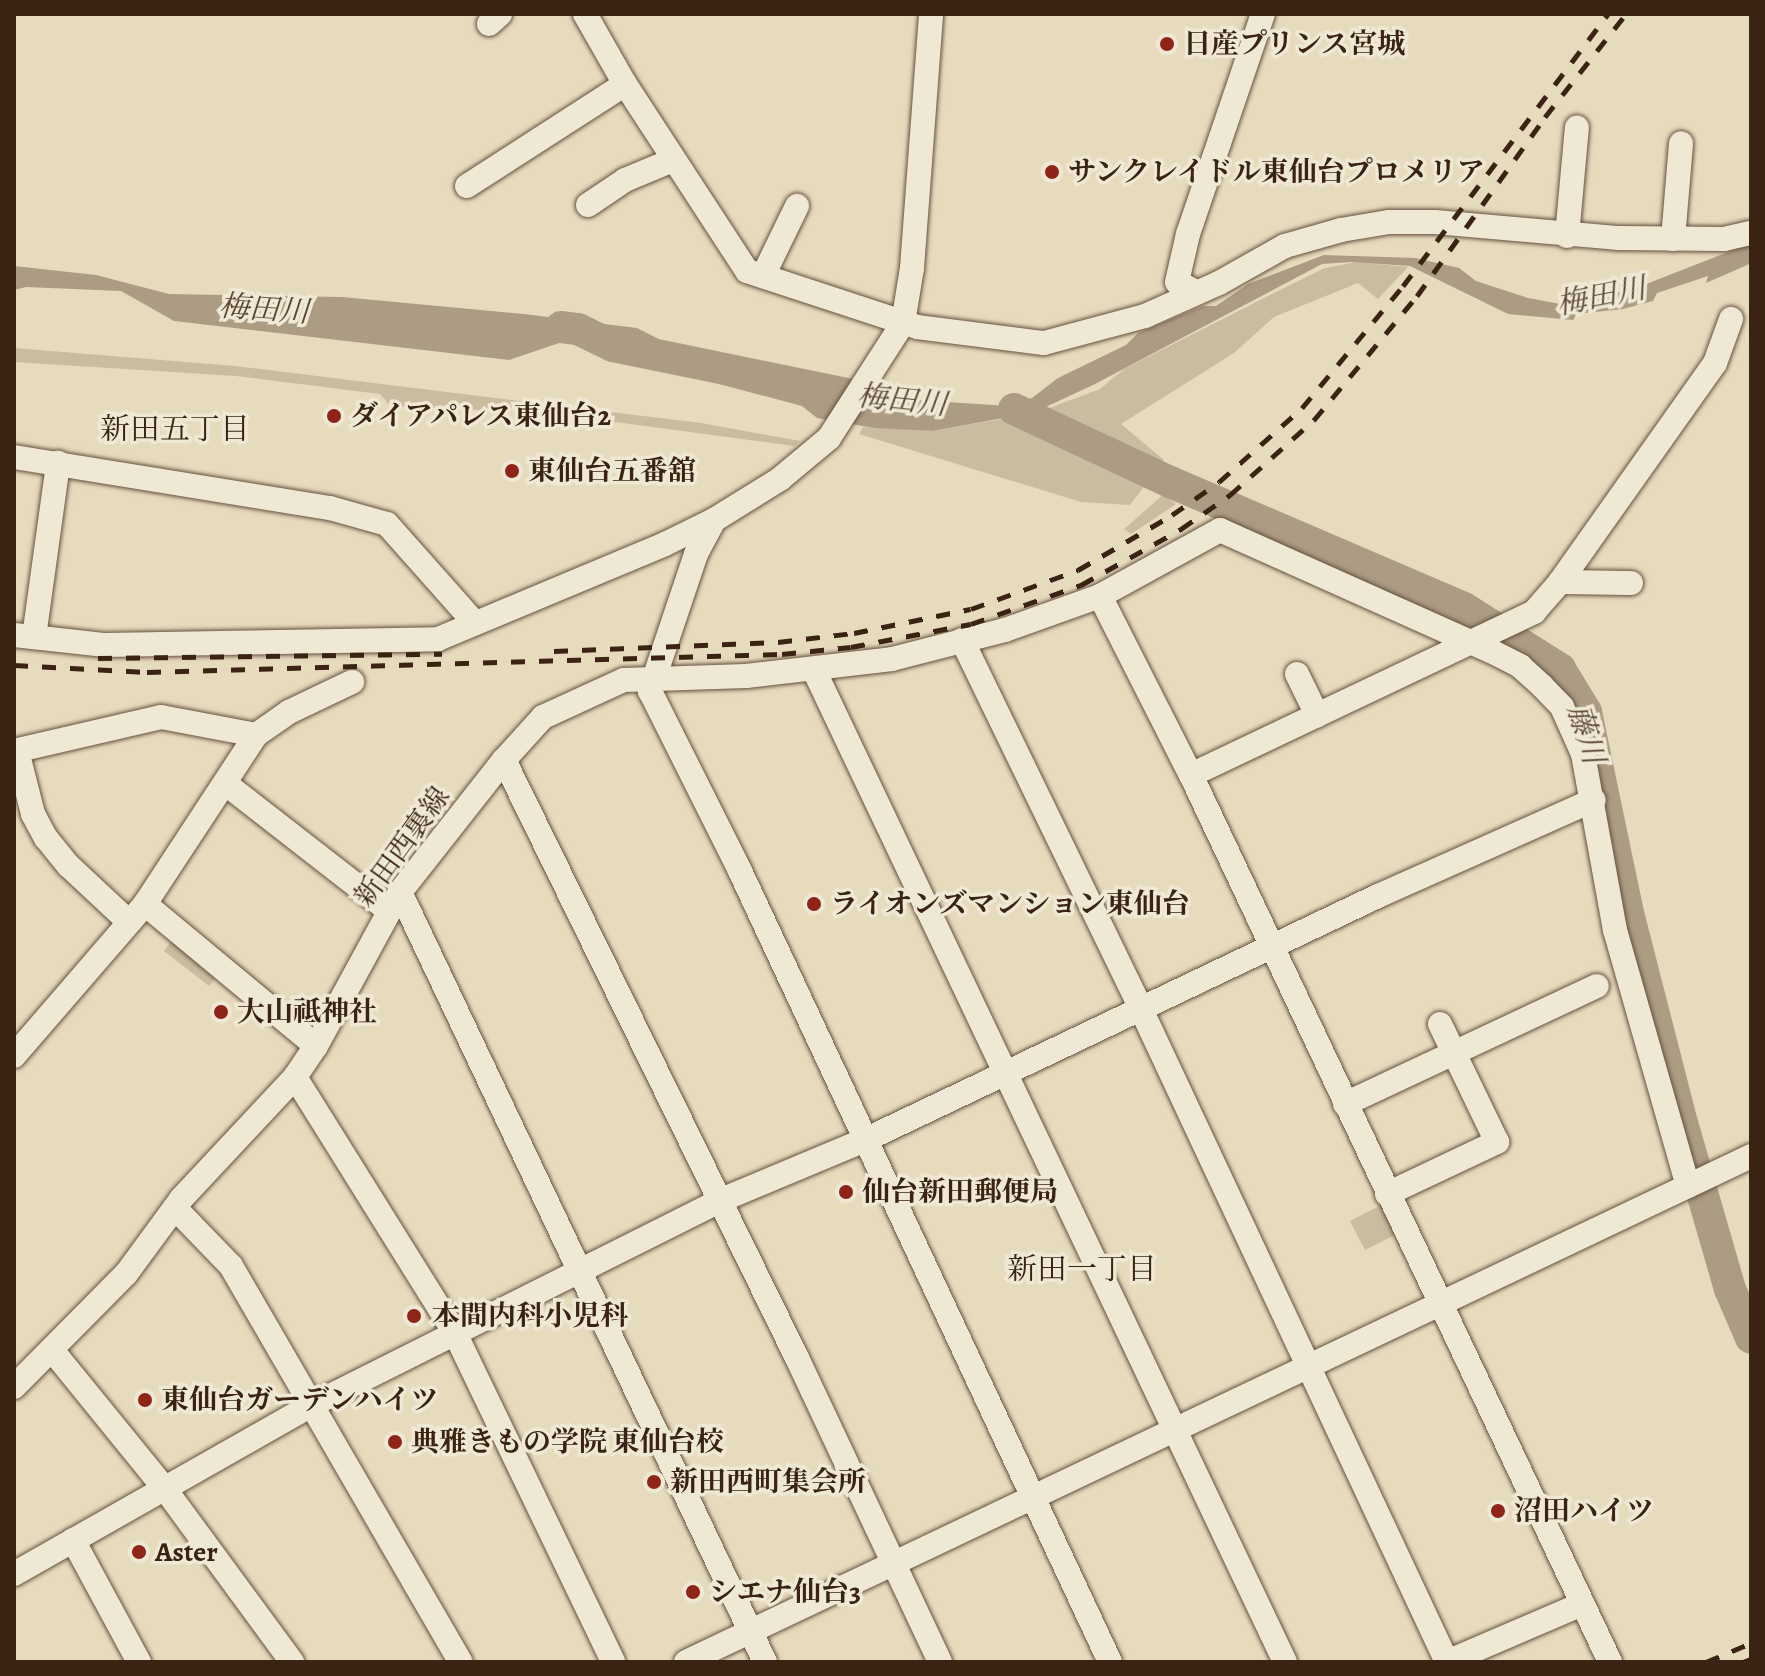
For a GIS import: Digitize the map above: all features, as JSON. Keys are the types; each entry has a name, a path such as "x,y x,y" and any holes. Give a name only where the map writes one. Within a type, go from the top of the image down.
{"street":[{"path":"585,14 625,84 747,271 901,326 1044,343 1145,316 1285,246 1341,230 1389,222 1435,222 1567,236 1724,239 1751,233"},
{"path":"58,463 24,636 105,645 438,639 714,520 780,479 833,433 901,326 912,268 931,14"},
{"path":"1196,292 1177,282 1188,234 1263,14"},
{"path":"467,186 625,84"},
{"path":"1567,236 1577,127"},
{"path":"1673,239 1681,143"},
{"path":"588,205 625,180 673,160"},
{"path":"763,276 797,206"},
{"path":"1191,775 1534,612 1560,582 1715,363 1731,319"},
{"path":"14,457 330,508 387,524 474,622"},
{"path":"714,520 696,554 650,691 740,871 1110,1662"},
{"name":"新田西裏線","path":"14,1387 126,1274 175,1208 295,1077 316,1046 394,901 504,760 543,717 624,680 814,670 892,659 1005,630 1100,596 1220,530 1474,640"},
{"path":"1560,582 1631,583"},
{"path":"1100,596 1191,775 1610,1662"},
{"path":"962,640 1140,1007 1447,1662 1582,1604"},
{"path":"1474,640 1520,666 1562,707 1583,754 1594,800 1615,930 1691,1184"},
{"path":"814,670 1007,1070 1285,1662"},
{"path":"1297,674 1317,715"},
{"path":"14,1056 137,913 256,735 289,712 352,682"},
{"path":"256,735 161,717 16,751 23,814 69,866 316,1046"},
{"path":"504,760 940,1662"},
{"path":"226,784 394,901 578,1272 765,1662"},
{"path":"14,1574 310,1406 719,1201 865,1140 1140,1007 1594,800"},
{"path":"1345,1104 1597,986"},
{"path":"1387,1194 1497,1142 1440,1024"},
{"path":"295,1077 455,1333 613,1662"},
{"path":"686,1662 1751,1156"},
{"path":"175,1208 231,1266 461,1662"},
{"path":"52,1350 165,1489 292,1662"},
{"path":"73,1540 139,1662"}],"shaded area":[{"path":"1356,262 1408,267 1378,299 1358,283 1274,317 1234,353 1121,424 1164,460 1155,470 1054,427 1036,413 1100,389 1124,369 1325,268"},
{"path":"14,348 235,366 701,423 800,441 794,446 504,407 500,411 390,406 380,394 236,376 14,362"},
{"path":"1013,417 1147,483 1130,505 1081,502 859,434 863,427 933,431"},
{"path":"1164,494 1176,504 1131,534 1124,529"},
{"path":"1243,516 1490,627 1476,635 1258,535 1242,526"},
{"path":"172,940 217,976 209,986 164,951"},
{"path":"1381,1205 1395,1235 1365,1250 1350,1221"}],"water":[{"path":"1751,243 1751,263 1706,283 1708,276 1657,293 1653,301 1623,309 1577,314 1573,320 1508,314 1410,266 1351,262 1322,264 1093,385 1035,412 933,431 874,428 817,418 802,406 693,377 633,341 568,340 509,360 174,321 121,291 26,287 14,290 14,266 96,275 169,294 342,297 524,314 637,328 684,352 748,369 806,393 1009,406 1032,398 1058,378 1126,345 1138,333 1203,306 1216,306 1248,284 1324,255 1415,258 1459,268 1476,281 1528,298 1560,304 1631,290"}],"waterway":[{"name":"梅田川","path":"561,327 578,329 613,346 885,402"},
{"name":"藤川","path":"1014,409 1168,481 1464,608 1560,669 1586,712 1629,917 1682,1123 1730,1289 1751,1338"}],"railway":[{"path":"554,651 778,642 854,633 971,609 1078,570 1172,515 1219,482 1302,408 1403,286 1608,14"},
{"path":"14,665 147,672 782,654 851,647 971,624 1081,585 1181,529 1230,495 1314,420 1417,296 1545,117 1626,14"},
{"path":"98,658 442,654"},
{"path":"1706,1662 1751,1643"},
{"path":"1743,1662 1751,1659"}],"place":[{"name":"日産プリンス宮城","path":"1167,44"},
{"name":"サンクレイドル東仙台プロメリア","path":"1052,172"},
{"name":"ダイアパレス東仙台2","path":"334,416"},
{"name":"東仙台五番舘","path":"512,471"},
{"name":"ライオンズマンション東仙台","path":"814,904"},
{"name":"大山祗神社","path":"221,1012"},
{"name":"仙台新田郵便局","path":"846,1192"},
{"name":"本間内科小児科","path":"414,1316"},
{"name":"東仙台ガーデンハイツ","path":"145,1400"},
{"name":"典雅きもの学院 東仙台校","path":"395,1442"},
{"name":"新田西町集会所","path":"654,1482"},
{"name":"沼田ハイツ","path":"1498,1511"},
{"name":"Aster","path":"139,1552"},
{"name":"シエナ仙台3","path":"693,1592"}],"district":[{"name":"新田五丁目","path":"175,429"},
{"name":"新田一丁目","path":"1082,1269"}]}
